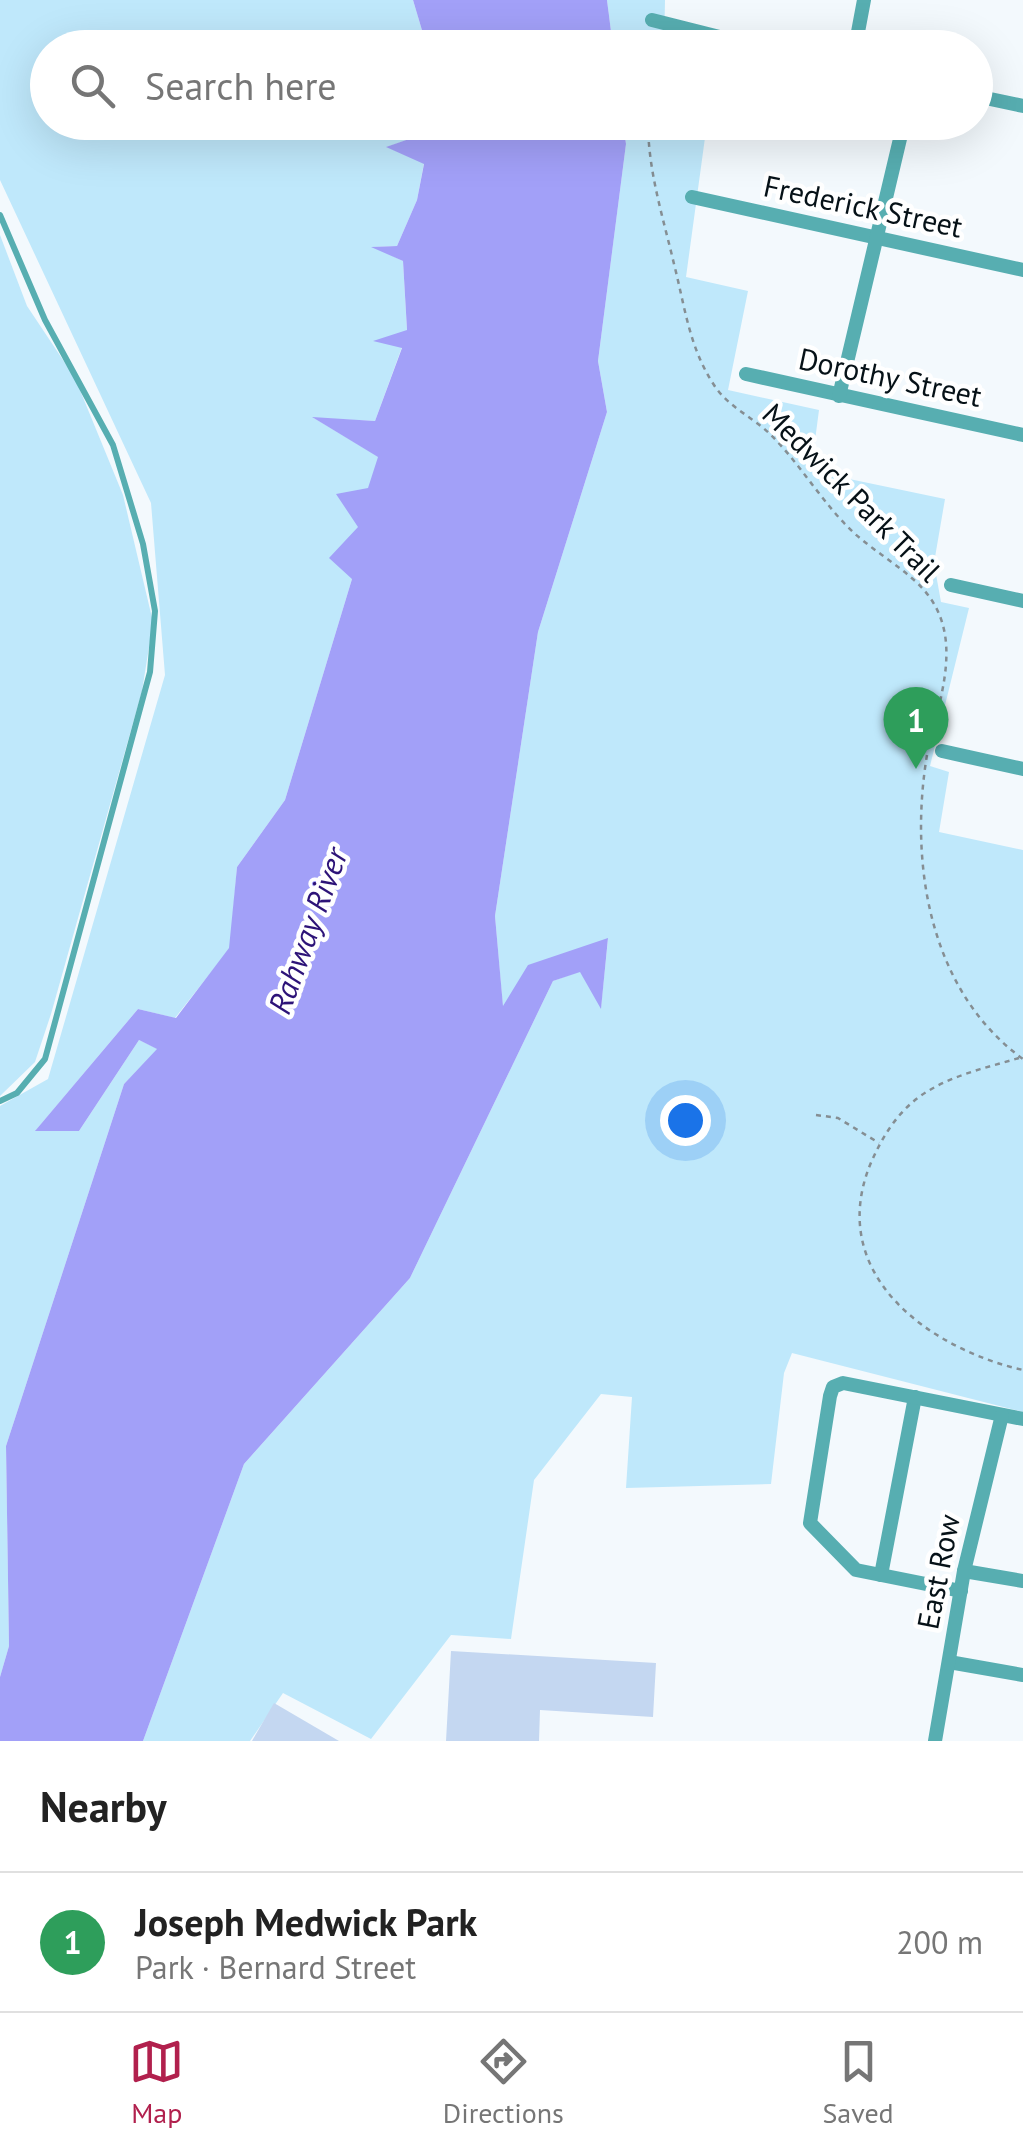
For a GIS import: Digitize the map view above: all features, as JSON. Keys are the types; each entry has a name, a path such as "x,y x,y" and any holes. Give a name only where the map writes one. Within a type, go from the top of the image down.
{"street":[{"path":"858,30 864,0"},
{"path":"652,20 692,30"},
{"path":"993,100 1023,106"},
{"path":"839,396 900,140"},
{"name":"Frederick Street","path":"692,197 1023,270"},
{"name":"Dorothy Street","path":"746,374 1023,435"},
{"path":"951,585 1023,602"},
{"path":"942,751 1023,768"},
{"path":"961,1591 856,1570 810,1522 833,1387 843,1383 1023,1419"},
{"path":"881,1575 915,1397"},
{"name":"East Row","path":"936,1741 964,1570 1002,1414"},
{"path":"964,1570 1023,1581"},
{"path":"949,1662 1023,1675"}],"lane":[{"path":"0,215 46,320 113,445 143,544 155,612 150,672 45,1059 17,1093 0,1101"}],"path":[{"name":"Medwick Park Trail","path":"650,140 655,187 684,317 715,387 728,403 771,434 854,533 914,580 938,612 949,650 948,668 926,758 920,828 932,921 941,954 968,1003 987,1029 1022,1058"},
{"name":"Medwick Park Trail","path":"1022,1058 943,1082 901,1112 880,1144 864,1180 862,1200 863,1230 880,1281 916,1323 952,1347 981,1360 1023,1370"},
{"path":"816,1115 838,1118 880,1144"}],"shaded area":[{"path":"0,0 413,0 422,30 30,30 30,140 407,140 387,147 424,163 417,200 397,246 374,247 403,261 407,331 376,341 402,347 375,421 314,418 379,457 359,527 352,579 285,800 237,867 230,948 175,1018 138,1009 36,1130 79,1131 139,1040 158,1049 124,1084 6,1446 9,1646 0,1677 0,1106 48,1079 165,675 151,503 0,180"},
{"path":"607,0 665,0 664,30 611,30"},
{"path":"625,140 705,140 686,277 748,291 728,390 819,410 811,471 945,499 934,563 941,602 969,608 930,766 949,772 939,832 1023,850 1023,1412 792,1353 784,1373 771,1484 626,1488 632,1397 601,1394 534,1480 511,1639 451,1635 371,1739 283,1693 250,1741 143,1741 244,1464 410,1278 553,981 580,971 601,1007 608,939 503,1008 495,916 538,632 607,412 598,361"},
{"path":"0,235 27,306 75,378 123,495 153,622 142,691 51,1014 35,1062 0,1096"}],"water":[{"path":"413,0 607,0 611,30 422,30"},
{"name":"Rahway River","path":"406,140 625,140 598,361 607,412 538,632 495,916 503,1006 528,965 608,938 601,1009 580,972 553,981 410,1278 244,1464 143,1741 0,1741 0,1677 9,1646 6,1446 124,1084 157,1049 139,1040 79,1131 35,1131 138,1009 176,1018 229,948 237,867 285,800 352,579 329,558 358,527 336,494 368,488 378,457 312,417 375,421 402,348 373,341 407,330 403,261 371,247 397,246 417,200 424,164 386,147"}],"building":[{"path":"451,1651 656,1663 653,1717 540,1710 539,1741 446,1741"},
{"path":"274,1703 339,1741 252,1741"}],"place":[{"name":"Joseph Medwick Park","path":"916,769"}]}
